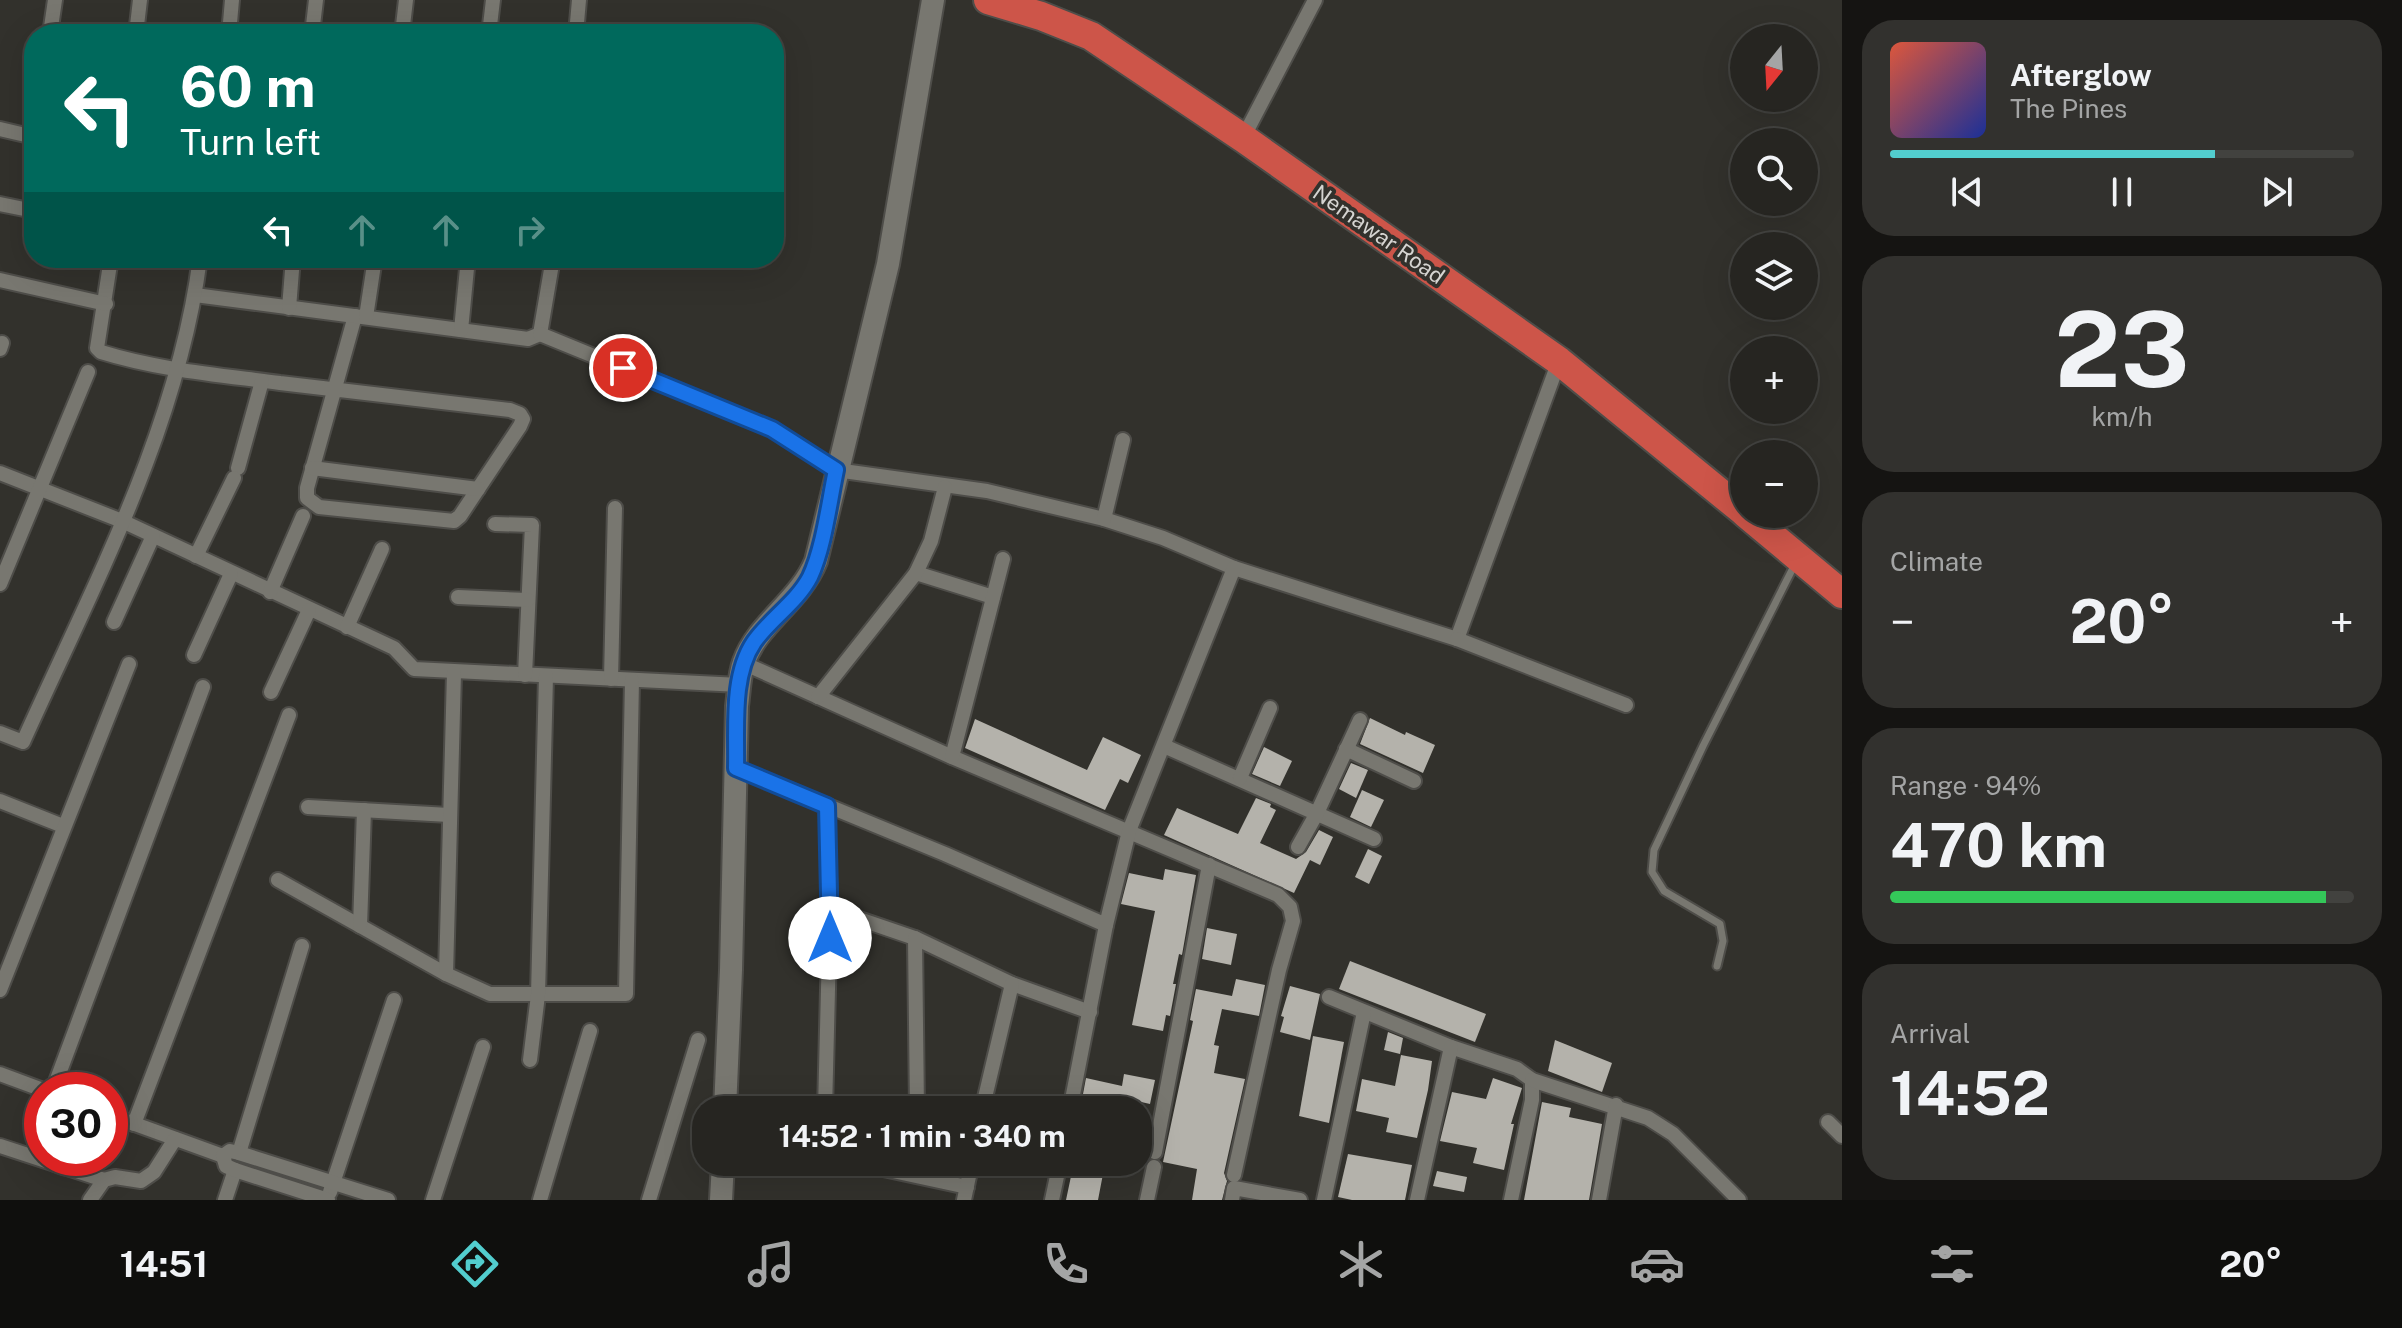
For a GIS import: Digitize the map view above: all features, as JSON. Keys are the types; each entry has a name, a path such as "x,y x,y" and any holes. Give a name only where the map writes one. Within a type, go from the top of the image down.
{"highway":[{"name":"Nemawar Road","path":"988,0 1046,8 1243,138 1559,361 1730,501"},
{"name":"Nemawar Road","path":"1763,528 1842,594"}],"street":[{"path":"51,24 55,0"},
{"path":"137,24 140,0"},
{"path":"232,0 233,24"},
{"path":"313,24 316,0"},
{"path":"403,24 406,0"},
{"path":"490,24 493,0"},
{"path":"577,24 579,0"},
{"path":"725,1096 742,674 754,642 809,579 816,561 888,264 933,0"},
{"path":"1243,138 1315,0"},
{"path":"0,129 24,135"},
{"path":"0,204 24,209"},
{"path":"110,268 106,304 97,341 101,352 176,370 262,381 334,389 510,410 520,414 523,419 520,426 454,521 319,507 307,498 307,488 334,389 360,317 372,268"},
{"path":"0,733 23,742 122,521 157,437 195,295 199,268"},
{"path":"289,308 292,268"},
{"path":"461,330 467,268"},
{"path":"540,334 551,268"},
{"path":"0,280 106,304"},
{"path":"195,295 528,339 540,334 772,429 836,470 987,491 1104,519 1163,538 1234,568 1457,639 1626,705"},
{"path":"1457,639 1559,361"},
{"path":"0,584 88,372"},
{"path":"196,556 236,473 262,381"},
{"path":"1104,519 1123,440"},
{"path":"312,468 478,489"},
{"path":"0,473 122,521 394,648 414,669 632,680 742,674 818,697 1278,895 1290,907 1293,921 1279,970 1234,1175"},
{"path":"818,697 916,573 931,541 945,487"},
{"path":"611,679 615,508"},
{"path":"270,592 303,516"},
{"path":"495,524 532,525 525,675"},
{"path":"114,622 153,536"},
{"path":"347,627 382,549"},
{"path":"952,757 1003,559"},
{"path":"1073,1096 1106,925 1129,831 1234,568"},
{"path":"916,573 993,597"},
{"path":"194,655 231,574"},
{"path":"458,597 528,600"},
{"path":"271,692 309,610"},
{"path":"0,990 129,664"},
{"path":"446,974 454,673"},
{"path":"530,1060 538,995 546,676"},
{"path":"278,880 446,974 490,994 626,994 632,680"},
{"path":"60,1072 203,687"},
{"path":"1240,778 1270,708"},
{"path":"134,1124 289,715"},
{"path":"1298,847 1360,720"},
{"path":"1164,746 1374,839"},
{"path":"1346,749 1414,781"},
{"path":"736,768 1106,925"},
{"path":"0,801 63,826"},
{"path":"825,1096 830,909 827,806"},
{"path":"308,807 449,815"},
{"path":"360,926 364,810"},
{"path":"1147,1200 1209,865"},
{"path":"830,909 915,938 1012,984 1090,1012"},
{"path":"915,938 917,1096"},
{"path":"239,1153 302,946"},
{"path":"985,1096 1012,984"},
{"path":"1329,997 1451,1047 1517,1069 1532,1080 1648,1118 1673,1134 1739,1200"},
{"path":"223,1156 226,1166 235,1170 328,1200 394,1000"},
{"path":"1324,1200 1364,1012"},
{"path":"540,1200 590,1031"},
{"path":"649,1200 698,1040"},
{"path":"433,1200 483,1047"},
{"path":"1417,1200 1451,1047"},
{"path":"0,1074 24,1083"},
{"path":"1511,1200 1532,1100 1532,1080"},
{"path":"1599,1200 1616,1105"},
{"path":"128,1122 223,1156"},
{"path":"1828,1122 1842,1136"},
{"path":"0,1146 104,1180 115,1177 141,1181 154,1172 175,1139"},
{"path":"223,1156 230,1151 239,1153 388,1200"},
{"path":"225,1200 235,1170"},
{"path":"721,1200 722,1176"},
{"path":"932,1176 965,1193"},
{"path":"1052,1200 1057,1176"},
{"path":"90,1200 104,1180"},
{"path":"1232,1200 1234,1188 1300,1200"}],"lane":[{"path":"1717,966 1723,941 1720,924 1664,891 1652,872 1654,850 1799,557"}],"building":[{"path":"1370,718 1435,745 1423,773 1360,744"},
{"path":"975,719 1087,770 1103,737 1141,755 1128,783 1120,779 1105,810 965,748"},
{"path":"1264,747 1292,761 1280,786 1252,774"},
{"path":"1351,763 1368,770 1356,798 1339,789"},
{"path":"1362,790 1384,800 1371,827 1350,817"},
{"path":"1256,798 1271,804 1270,807 1276,810 1260,843 1296,859 1306,852 1319,830 1333,837 1320,865 1310,860 1294,893 1164,835 1177,808 1238,834"},
{"path":"1368,849 1382,856 1369,884 1355,877"},
{"path":"1165,869 1196,875 1182,955 1179,954 1173,984 1176,984 1170,1016 1166,1015 1163,1031 1132,1025 1155,911 1121,904 1129,873 1163,880"},
{"path":"1207,928 1237,934 1231,965 1202,959"},
{"path":"1350,961 1486,1014 1475,1042 1339,989"},
{"path":"1236,979 1265,985 1259,1016 1222,1009 1214,1045 1219,1046 1214,1073 1245,1079 1224,1173 1227,1181 1222,1200 1192,1200 1197,1169 1163,1162 1193,1021 1190,1020 1196,989 1232,996"},
{"path":"1290,986 1320,994 1310,1040 1280,1032 1284,1017 1281,1016"},
{"path":"1388,1032 1403,1038 1400,1054 1384,1050"},
{"path":"1313,1036 1344,1042 1329,1123 1299,1116"},
{"path":"1555,1040 1612,1063 1602,1092 1548,1071"},
{"path":"1401,1055 1432,1061 1417,1138 1386,1132 1389,1118 1356,1111 1362,1079 1395,1086"},
{"path":"1124,1074 1155,1080 1152,1096 1083,1096 1086,1078 1122,1086"},
{"path":"1493,1078 1522,1088 1511,1124 1514,1124 1504,1170 1473,1163 1477,1148 1440,1141 1452,1092 1486,1099"},
{"path":"1542,1102 1571,1108 1569,1117 1602,1124 1589,1200 1524,1200"},
{"path":"1348,1154 1412,1165 1405,1200 1338,1197"},
{"path":"1437,1171 1467,1177 1464,1192 1433,1186"},
{"path":"1071,1176 1103,1176 1098,1200 1066,1200"}],"route":[{"path":"623,368 772,429 836,470 816,561 809,579 754,642 743,663 737,706 736,768 827,806 830,938"}]}
